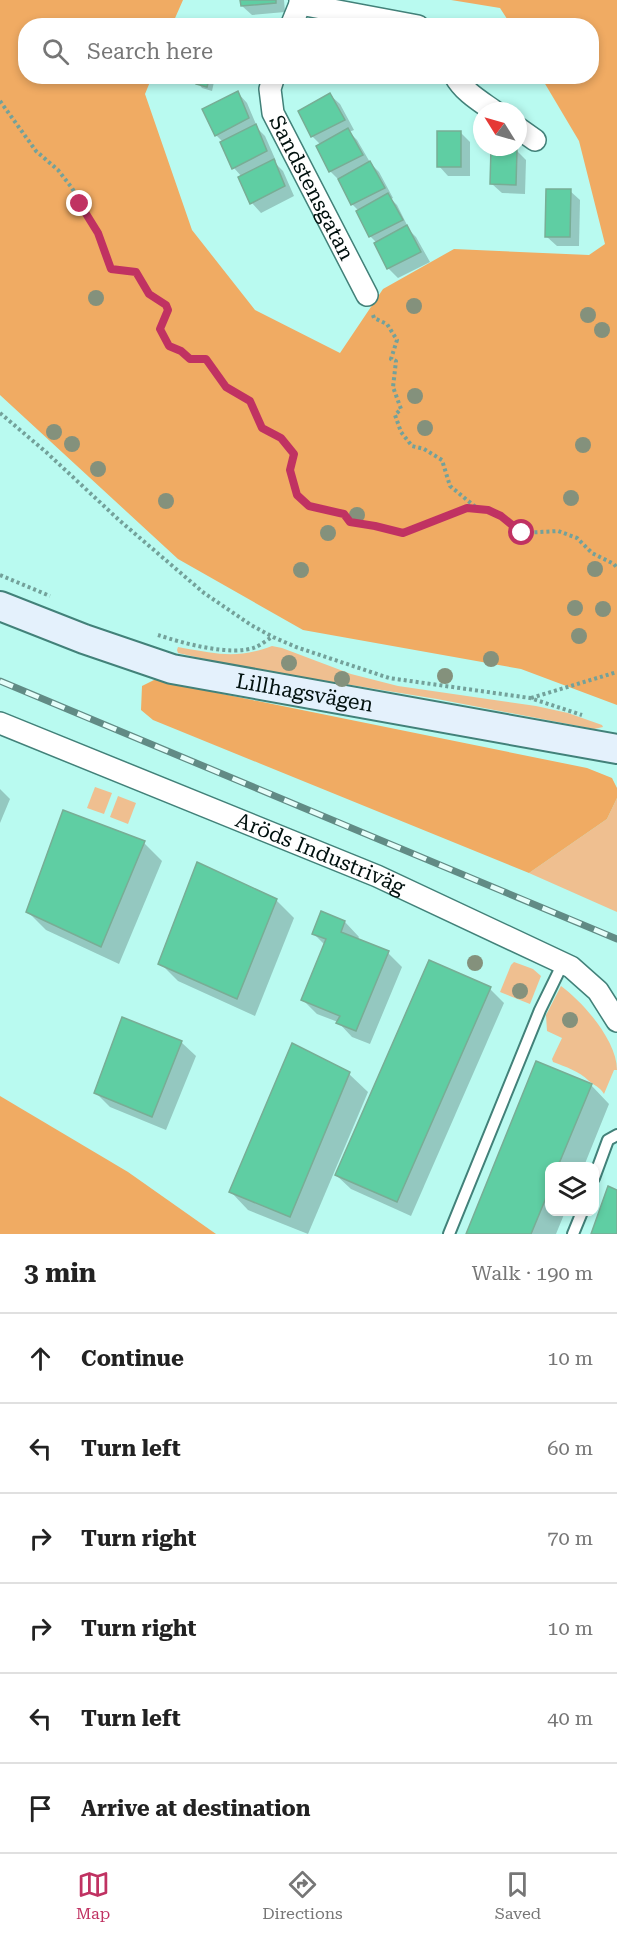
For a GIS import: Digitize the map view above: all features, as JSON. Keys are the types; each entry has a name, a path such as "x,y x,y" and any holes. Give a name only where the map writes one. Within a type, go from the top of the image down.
{"street":[{"path":"294,18 300,2 379,18"},
{"name":"Sandstensgatan","path":"272,84 273,113 367,295"},
{"path":"459,84 482,102"},
{"path":"527,134 536,140"},
{"name":"Lillhagsvägen","path":"0,606 84,639 172,669 617,748"},
{"name":"Aröds Industriväg","path":"0,723 377,876 563,963 571,967 598,991 617,1021"}],"lane":[{"path":"449,1234 540,1010 563,963"},
{"path":"599,1164 608,1140 617,1135"},
{"path":"573,1234 580,1216"}],"path":[{"path":"0,101 36,151 58,170 72,188 98,233 111,269 136,272 149,294 166,305 168,310 160,329 169,346 181,351 190,359 206,359 226,387 250,401 262,428 281,438 294,454 290,470 297,495 309,506 344,514 350,522 403,533 467,508 488,510 501,516 522,533 558,531 577,538 592,553 614,564 617,568"},
{"path":"367,295 374,318 387,324 397,340 391,359 396,361 393,387 400,409 395,415 401,432 412,446 424,449 442,460 450,486 478,509"},
{"path":"0,413 204,593 250,625 296,647 389,678 530,698 584,716"},
{"path":"0,575 59,600"},
{"path":"147,632 179,642 215,649 238,650 255,648 273,636"},
{"path":"530,698 617,672"}],"shaded area":[{"path":"0,0 183,0 175,18 18,18 18,84 149,84 145,94 192,230 255,310 340,353 383,289 454,249 589,255 605,244 579,141 545,84 599,84 599,18 506,18 500,8 451,0 617,0 617,705 521,669 303,630 178,559 0,395"},
{"path":"272,646 351,674 398,686 536,706 568,713 603,727 594,729 437,699 240,667 178,653 177,650 178,647 238,654"},
{"path":"158,678 213,692 587,768 612,778 617,788 617,798 607,819 529,873 153,720 141,710 142,686"},
{"path":"95,787 112,793 104,814 87,808"},
{"path":"118,796 136,803 128,824 110,817"},
{"path":"617,798 617,912 529,873 607,819"},
{"path":"514,962 533,969 541,976 530,1004 500,992"},
{"path":"561,986 589,1012 605,1035 616,1059 617,1070 614,1070 604,1094 581,1075 553,1062 552,1059 562,1038 547,1031 546,1015"},
{"path":"0,1096 128,1172 216,1234 0,1234"}],"building":[{"path":"240,0 276,0 276,3 241,6"},
{"path":"238,91 249,118 215,136 202,109"},
{"path":"330,93 345,120 311,137 298,111"},
{"path":"256,124 267,151 232,169 220,142"},
{"path":"348,128 363,155 329,172 316,146"},
{"path":"437,131 461,131 461,167 437,167"},
{"path":"491,156 517,156 516,185 490,184"},
{"path":"274,159 285,186 250,204 238,177"},
{"path":"370,161 385,188 351,205 338,179"},
{"path":"546,189 571,189 570,237 545,237"},
{"path":"388,193 403,220 369,237 356,211"},
{"path":"407,225 421,252 387,269 374,243"},
{"path":"63,810 145,841 101,947 26,912"},
{"path":"197,862 277,899 237,999 158,964"},
{"path":"321,911 345,921 341,932 389,951 356,1031 336,1023 340,1016 301,1000 326,939 312,934"},
{"path":"429,960 491,987 397,1202 335,1175"},
{"path":"122,1017 182,1041 152,1117 94,1093"},
{"path":"292,1043 350,1072 290,1217 229,1192"},
{"path":"536,1061 592,1084 560,1162 545,1162 545,1200 531,1234 466,1234"},
{"path":"608,1186 617,1190 617,1234 591,1234"}],"railway":[{"path":"0,681 617,939"}],"route":[{"path":"80,204 98,233 111,269 136,272 149,294 166,305 168,310 160,329 169,346 181,351 190,359 206,359 226,387 250,401 262,428 281,438 294,454 290,470 297,495 309,506 344,514 350,522 403,533 467,508 488,510 501,516 522,533"}]}
